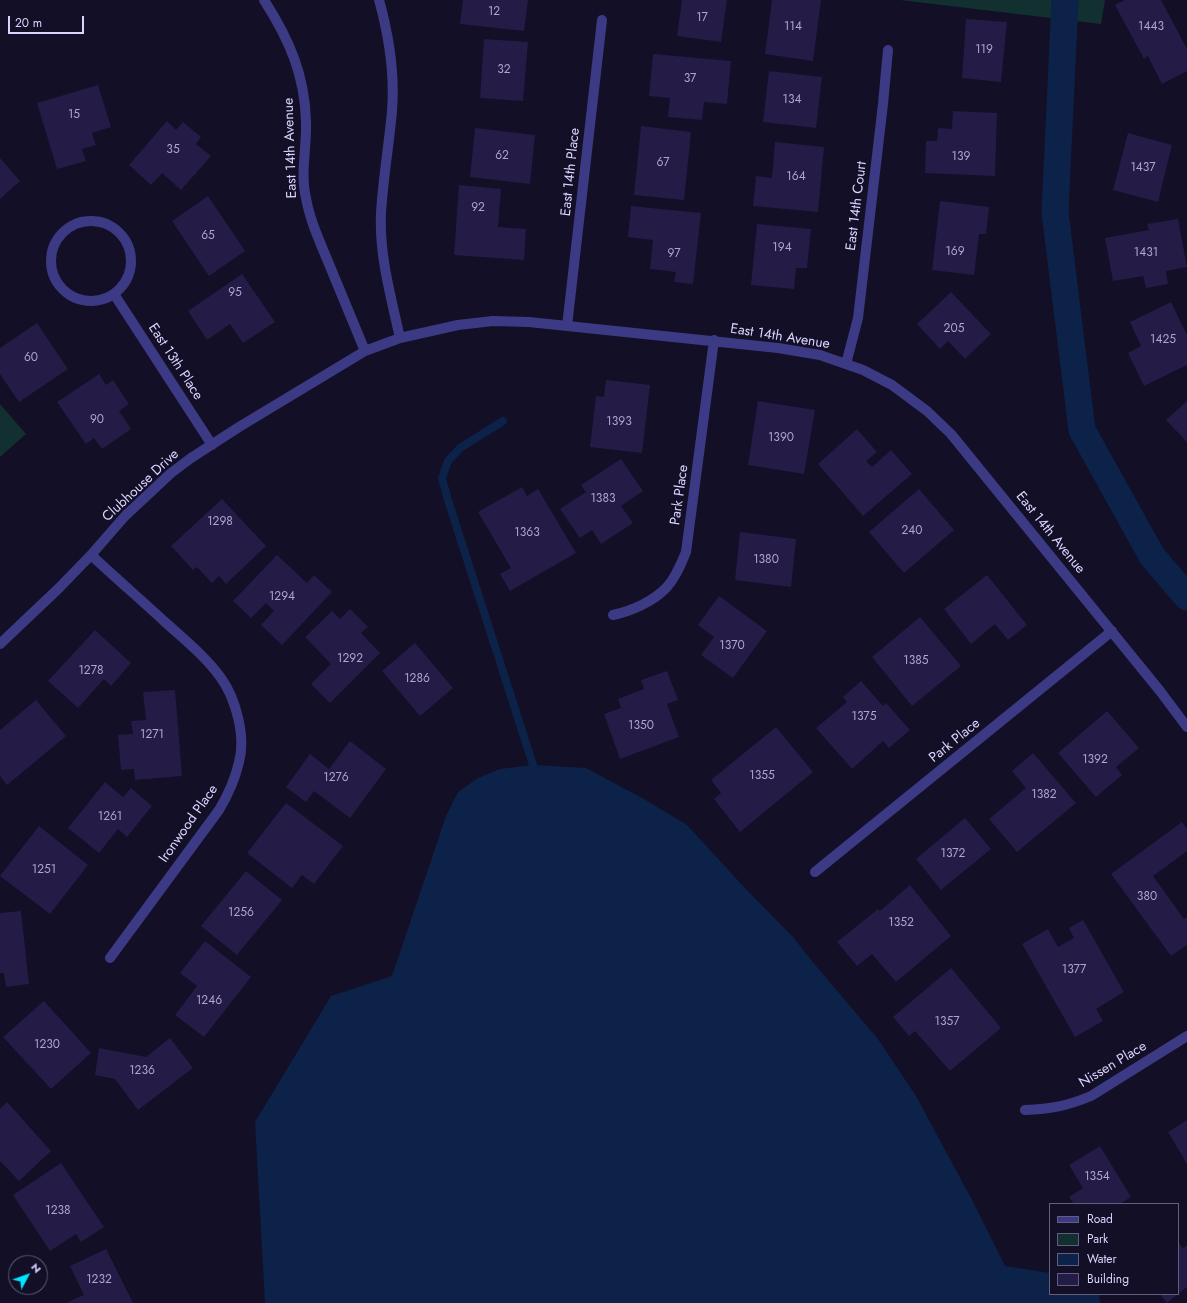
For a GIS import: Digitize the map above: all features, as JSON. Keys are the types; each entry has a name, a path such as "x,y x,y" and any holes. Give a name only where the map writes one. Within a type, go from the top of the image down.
{"street":[{"name":"East 14th Avenue","path":"264,0 279,22 292,49 301,79 306,122 303,171 305,196 311,220 364,352 400,338 458,325 493,321 529,322 714,340 785,349 820,355 863,370 892,386 927,411 951,434 1112,631 1187,727"},
{"path":"378,0 386,24 392,70 392,109 381,213 382,251 400,338"},
{"name":"East 14th Place","path":"567,326 602,20"},
{"name":"East 14th Court","path":"846,364 858,318 888,50"},
{"path":"95,220 116,229 126,241 131,256 130,272 124,284 114,294 99,300 85,301 72,296 60,287 53,275 50,260 52,248 60,233 81,221 95,220"},
{"name":"East 13th Place","path":"114,294 212,444"},
{"name":"Park Place","path":"613,615 626,612 651,600 667,588 678,572 686,552 714,340"},
{"name":"Clubhouse Drive","path":"0,644 59,588 125,516 171,474 212,444 364,352"},
{"name":"Ironwood Place","path":"90,555 203,656 222,679 235,706 240,723 241,739 240,761 229,793 210,822 110,958"},
{"name":"Park Place","path":"815,872 1112,631"},
{"name":"Nissen Place","path":"1025,1110 1048,1109 1075,1103 1092,1096 1187,1036"}],"green space":[{"path":"900,0 1105,0 1101,24"},
{"path":"0,404 26,434 0,457"}],"water":[{"path":"533,765 586,768 644,799 687,825 744,887 793,937 878,1039 916,1096 971,1198 1005,1266 1049,1273 1049,1295 1099,1295 1100,1303 265,1303 255,1122 331,996 392,976 446,816 458,792 478,778 500,769"}],"building":[{"path":"463,0 528,0 524,31 460,24"},
{"path":"682,0 727,0 721,42 677,36"},
{"path":"772,0 821,0 813,61 765,54"},
{"path":"1125,0 1161,0 1187,49 1187,71 1162,84 1148,56 1144,59 1115,5"},
{"path":"966,19 1007,22 1001,82 962,78"},
{"path":"484,39 528,42 523,101 480,98"},
{"path":"653,54 731,61 727,104 704,102 702,120 668,117 670,98 649,96"},
{"path":"769,71 822,77 816,128 763,122"},
{"path":"98,85 111,127 92,133 96,145 82,149 86,161 57,169 37,103"},
{"path":"953,111 997,113 995,176 925,173 926,141 937,141 938,128 952,129"},
{"path":"167,121 176,130 183,122 201,137 196,144 211,156 181,190 162,173 151,185 129,165"},
{"path":"641,126 691,132 684,200 634,195"},
{"path":"475,128 535,135 530,184 470,177"},
{"path":"1128,133 1172,145 1158,202 1113,190"},
{"path":"775,142 824,147 818,212 753,206 756,176 772,178"},
{"path":"0,158 20,181 0,199"},
{"path":"459,185 501,189 498,227 526,229 524,260 454,255"},
{"path":"208,196 245,251 209,276 172,221"},
{"path":"940,201 989,207 986,234 979,234 974,275 932,270"},
{"path":"631,206 701,213 693,284 674,282 676,272 650,269 653,240 628,237"},
{"path":"1178,219 1187,267 1166,271 1168,284 1146,288 1143,276 1113,281 1105,238 1149,230 1147,224"},
{"path":"757,224 811,229 807,268 796,268 794,289 751,285"},
{"path":"242,274 275,322 243,343 230,324 207,340 188,311"},
{"path":"951,292 991,334 965,359 948,341 940,349 917,324"},
{"path":"1171,302 1187,335 1187,365 1144,386 1128,353 1141,346 1130,322"},
{"path":"37,323 68,369 19,402 0,374 0,348"},
{"path":"99,374 106,385 113,380 129,404 119,411 131,429 102,449 94,438 86,444 57,402"},
{"path":"606,380 650,385 642,453 590,447 596,396 604,397"},
{"path":"758,401 815,410 804,474 748,465"},
{"path":"1187,401 1187,442 1166,420"},
{"path":"857,429 877,452 866,461 872,467 891,450 912,474 863,516 818,464"},
{"path":"621,459 643,491 621,506 633,523 601,544 592,530 580,538 560,509 586,492 581,485"},
{"path":"522,487 527,496 538,489 576,553 510,591 500,574 511,568 478,512"},
{"path":"919,489 954,530 904,573 869,532"},
{"path":"222,499 266,546 226,584 219,576 212,583 197,567 193,570 171,546"},
{"path":"740,532 796,539 791,587 735,580"},
{"path":"277,555 307,583 314,575 332,592 282,645 261,625 274,611 266,603 251,618 233,601"},
{"path":"987,575 1027,625 1008,640 995,624 971,644 944,609"},
{"path":"719,596 767,631 733,678 701,655 714,637 698,625"},
{"path":"350,609 368,627 361,633 380,653 330,703 311,684 331,664 305,637 332,611 340,619"},
{"path":"920,617 961,666 912,706 872,657"},
{"path":"95,630 131,663 111,686 104,679 78,708 48,681"},
{"path":"415,643 453,688 420,716 382,671"},
{"path":"667,671 678,700 667,704 679,737 620,759 604,714 621,708 618,699 644,689 641,680"},
{"path":"861,681 883,706 886,703 910,730 889,748 883,741 852,769 816,728 847,702 843,697"},
{"path":"175,690 182,776 135,780 134,769 121,770 118,735 133,734 131,721 146,720 143,692"},
{"path":"36,700 66,736 7,785 0,776 0,730"},
{"path":"1107,711 1139,748 1116,767 1122,775 1096,797 1058,753"},
{"path":"776,727 813,772 740,832 714,799 721,793 711,780"},
{"path":"350,741 386,769 350,818 314,791 306,802 286,787 310,754 329,769"},
{"path":"1033,753 1076,803 1017,852 989,819 1026,788 1012,771"},
{"path":"105,782 123,797 131,788 152,806 127,837 118,829 99,853 68,828"},
{"path":"286,803 343,846 314,884 302,875 292,888 247,853"},
{"path":"965,818 991,849 941,890 916,859"},
{"path":"1182,822 1187,829 1187,851 1153,876 1184,919 1187,917 1187,945 1171,956 1111,874"},
{"path":"39,826 88,865 50,914 0,876"},
{"path":"246,871 282,900 237,955 201,926"},
{"path":"910,885 951,936 896,982 872,954 857,966 837,942 878,909 880,911"},
{"path":"21,911 29,984 6,987 4,973 0,973 0,913"},
{"path":"1083,920 1124,992 1096,1009 1103,1021 1075,1037 1022,944 1048,929 1058,947 1074,938 1069,928"},
{"path":"205,941 251,977 204,1037 175,1015 197,986 180,973"},
{"path":"951,968 1001,1028 950,1071 915,1031 909,1036 893,1017"},
{"path":"44,1001 91,1053 51,1089 3,1037"},
{"path":"170,1038 193,1068 138,1110 115,1079 95,1075 99,1048 146,1057"},
{"path":"7,1102 51,1151 19,1181 0,1161 0,1109"},
{"path":"1187,1120 1187,1164 1168,1132"},
{"path":"1100,1146 1131,1197 1122,1203 1073,1203 1069,1197 1083,1188 1069,1165"},
{"path":"61,1163 104,1227 81,1242 76,1234 50,1251 13,1195"},
{"path":"1179,1243 1183,1248 1187,1245 1187,1287 1179,1293"},
{"path":"106,1249 133,1303 68,1303 84,1295 70,1266"},
{"path":"1161,1295 1177,1295 1167,1303"}],"waterway":[{"path":"1065,0 1055,212 1082,430 1152,556 1187,597"},
{"path":"503,421 460,448 448,461 442,478 533,765"}]}
